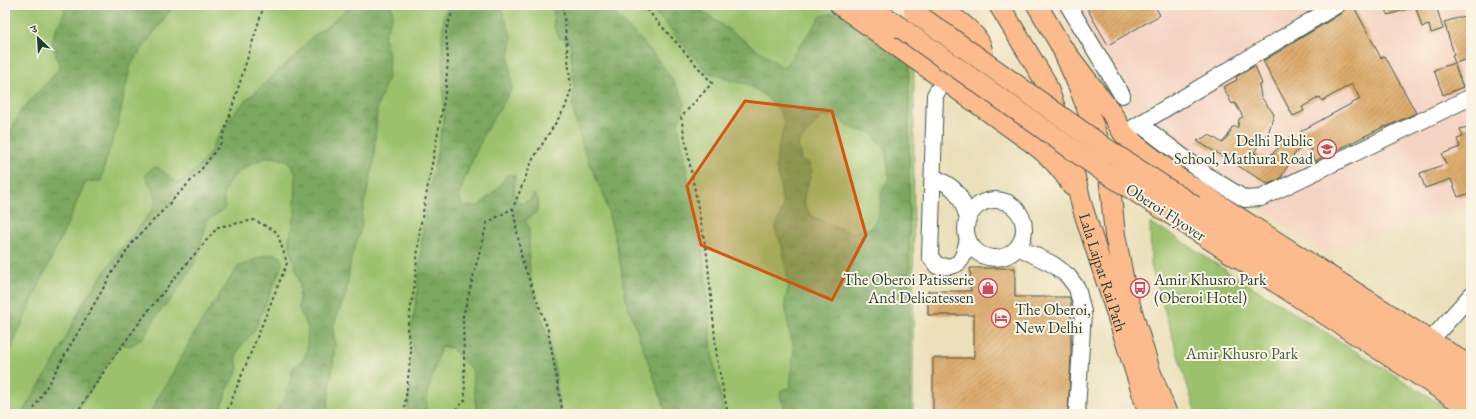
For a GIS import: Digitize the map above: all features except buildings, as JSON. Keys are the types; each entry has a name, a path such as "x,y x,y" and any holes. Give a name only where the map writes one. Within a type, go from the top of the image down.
{"main road":[{"path":"840,5 945,79 1052,158 1067,177 1082,206"},
{"name":"Oberoi Flyover","path":"868,5 1100,169 1471,409"},
{"name":"Oberoi Flyover","path":"905,5 1108,150 1471,386"},
{"path":"934,5 974,33 979,41 984,56 976,75 967,81 945,79"},
{"name":"Lala Lajpat Rai Path","path":"999,5 1045,81 1063,129 1082,206 1149,414"},
{"path":"1037,5 1060,46 1111,112 1132,128 1138,147 1178,177 1471,367"},
{"name":"Lala Lajpat Rai Path","path":"1060,46 1079,87 1108,165 1115,235 1126,292 1150,371 1167,414"}],"street":[{"path":"1068,5 1122,95"},
{"path":"1337,5 1132,128 1245,199 1261,198 1471,97"},
{"path":"1076,66 1097,54"},
{"path":"945,79 935,94 930,256 933,262 937,266 948,267 956,264 963,258 968,239"},
{"path":"932,177 949,184 958,194 968,218"},
{"path":"991,200 1000,200 1010,204 1017,210 1024,228 1018,247 1011,253 1002,257 993,258 984,256 976,251 968,239 966,226 973,209 981,203 991,200"},
{"path":"1018,247 1054,265 1068,276 1077,288 1083,312 1077,411 1079,414"},
{"path":"1430,341 1471,295"}],"path":[{"path":"31,414 112,273 129,249 202,170 221,142 264,5"},
{"path":"404,414 411,352 407,330 414,290 420,228 445,95 448,60 446,30 452,13 457,5"},
{"path":"563,5 571,90 565,108 533,159 513,208 522,260 548,330 563,414"},
{"path":"643,5 712,83 681,117 707,255 717,359 728,414"},
{"path":"451,414 465,400 463,316 487,223 513,208"},
{"path":"76,414 113,358 148,311 218,227 254,220 277,232 287,263 226,414"}],"highlighted area":[{"path":"745,101 832,111 866,235 832,300 701,245 687,186"}],"shaded area":[{"name":"Delhi Public School, Mathura Road","path":"1055,5 1471,5 1471,203 1322,253 1110,95"}],"green space":[{"path":"5,5 833,5 914,60 913,414 5,414"},
{"path":"62,5 120,5 127,11 132,5 174,5 131,64 118,124 101,181 86,182 80,193 5,364 5,145 20,112 60,68 52,43 55,30 65,12"},
{"path":"352,5 391,5 393,15 384,36 389,55 388,77 377,108 374,162 362,214 361,229 351,258 346,294 333,327 335,346 327,414 278,414 278,408 286,396 293,367 305,358 308,328 299,309 300,283 291,253 289,240 295,214 296,173 289,161 273,157 253,163 232,178 225,189 225,208 207,221 196,261 174,295 159,313 142,339 130,346 120,344 75,414 21,414 54,362 84,301 114,258 150,213 157,200 145,175 152,168 157,167 178,183 186,179 210,153 218,135 241,105 298,53 313,36"},
{"path":"449,5 500,5 512,38 509,57 512,88 485,132 466,175 459,196 463,206 479,206 496,190 507,175 515,175 514,195 520,204 531,199 534,194 538,199 537,212 525,221 529,228 529,261 532,289 546,330 555,371 560,414 477,414 472,370 452,348 441,346 427,394 426,414 407,414 412,373 413,349 411,332 417,294 424,219 444,118 442,37 444,15"},
{"path":"553,5 604,5 638,37 660,63 670,76 685,102 678,125 703,253 712,354 724,414 667,414 626,300 618,251 604,196 583,148 572,105 574,91 570,41 560,38 554,27"},
{"path":"649,5 693,5 784,68 821,16 833,13 847,19 909,62 910,414 788,414 780,397 781,390 790,388 794,347 789,331 785,302 789,286 782,246 775,229 783,208 780,183 776,167 778,149 785,124 780,111 765,96 747,84 729,80 707,72","holes":["835,114 851,127 871,132 886,151 889,177 881,193 879,212 872,228 851,233 811,216 804,204 804,195 812,171 808,162 801,161 798,144 821,117 828,117"]},
{"name":"Amir Khusro Park","path":"1150,223 1171,234 1230,273 1457,414 1196,414 1151,266"},
{"path":"276,254 281,257 282,265 254,331 239,348 236,358 238,368 235,377 229,385 219,414 149,414 201,322 238,267 265,255"}],"place":[{"name":"Delhi Public School, Mathura Road","path":"1327,149"},
{"name":"The Oberoi Patisserie And Delicatessen","path":"988,288"},
{"name":"Amir Khusro Park (Oberoi Hotel)","path":"1140,288"},
{"name":"The Oberoi, New Delhi","path":"1001,318"}]}
